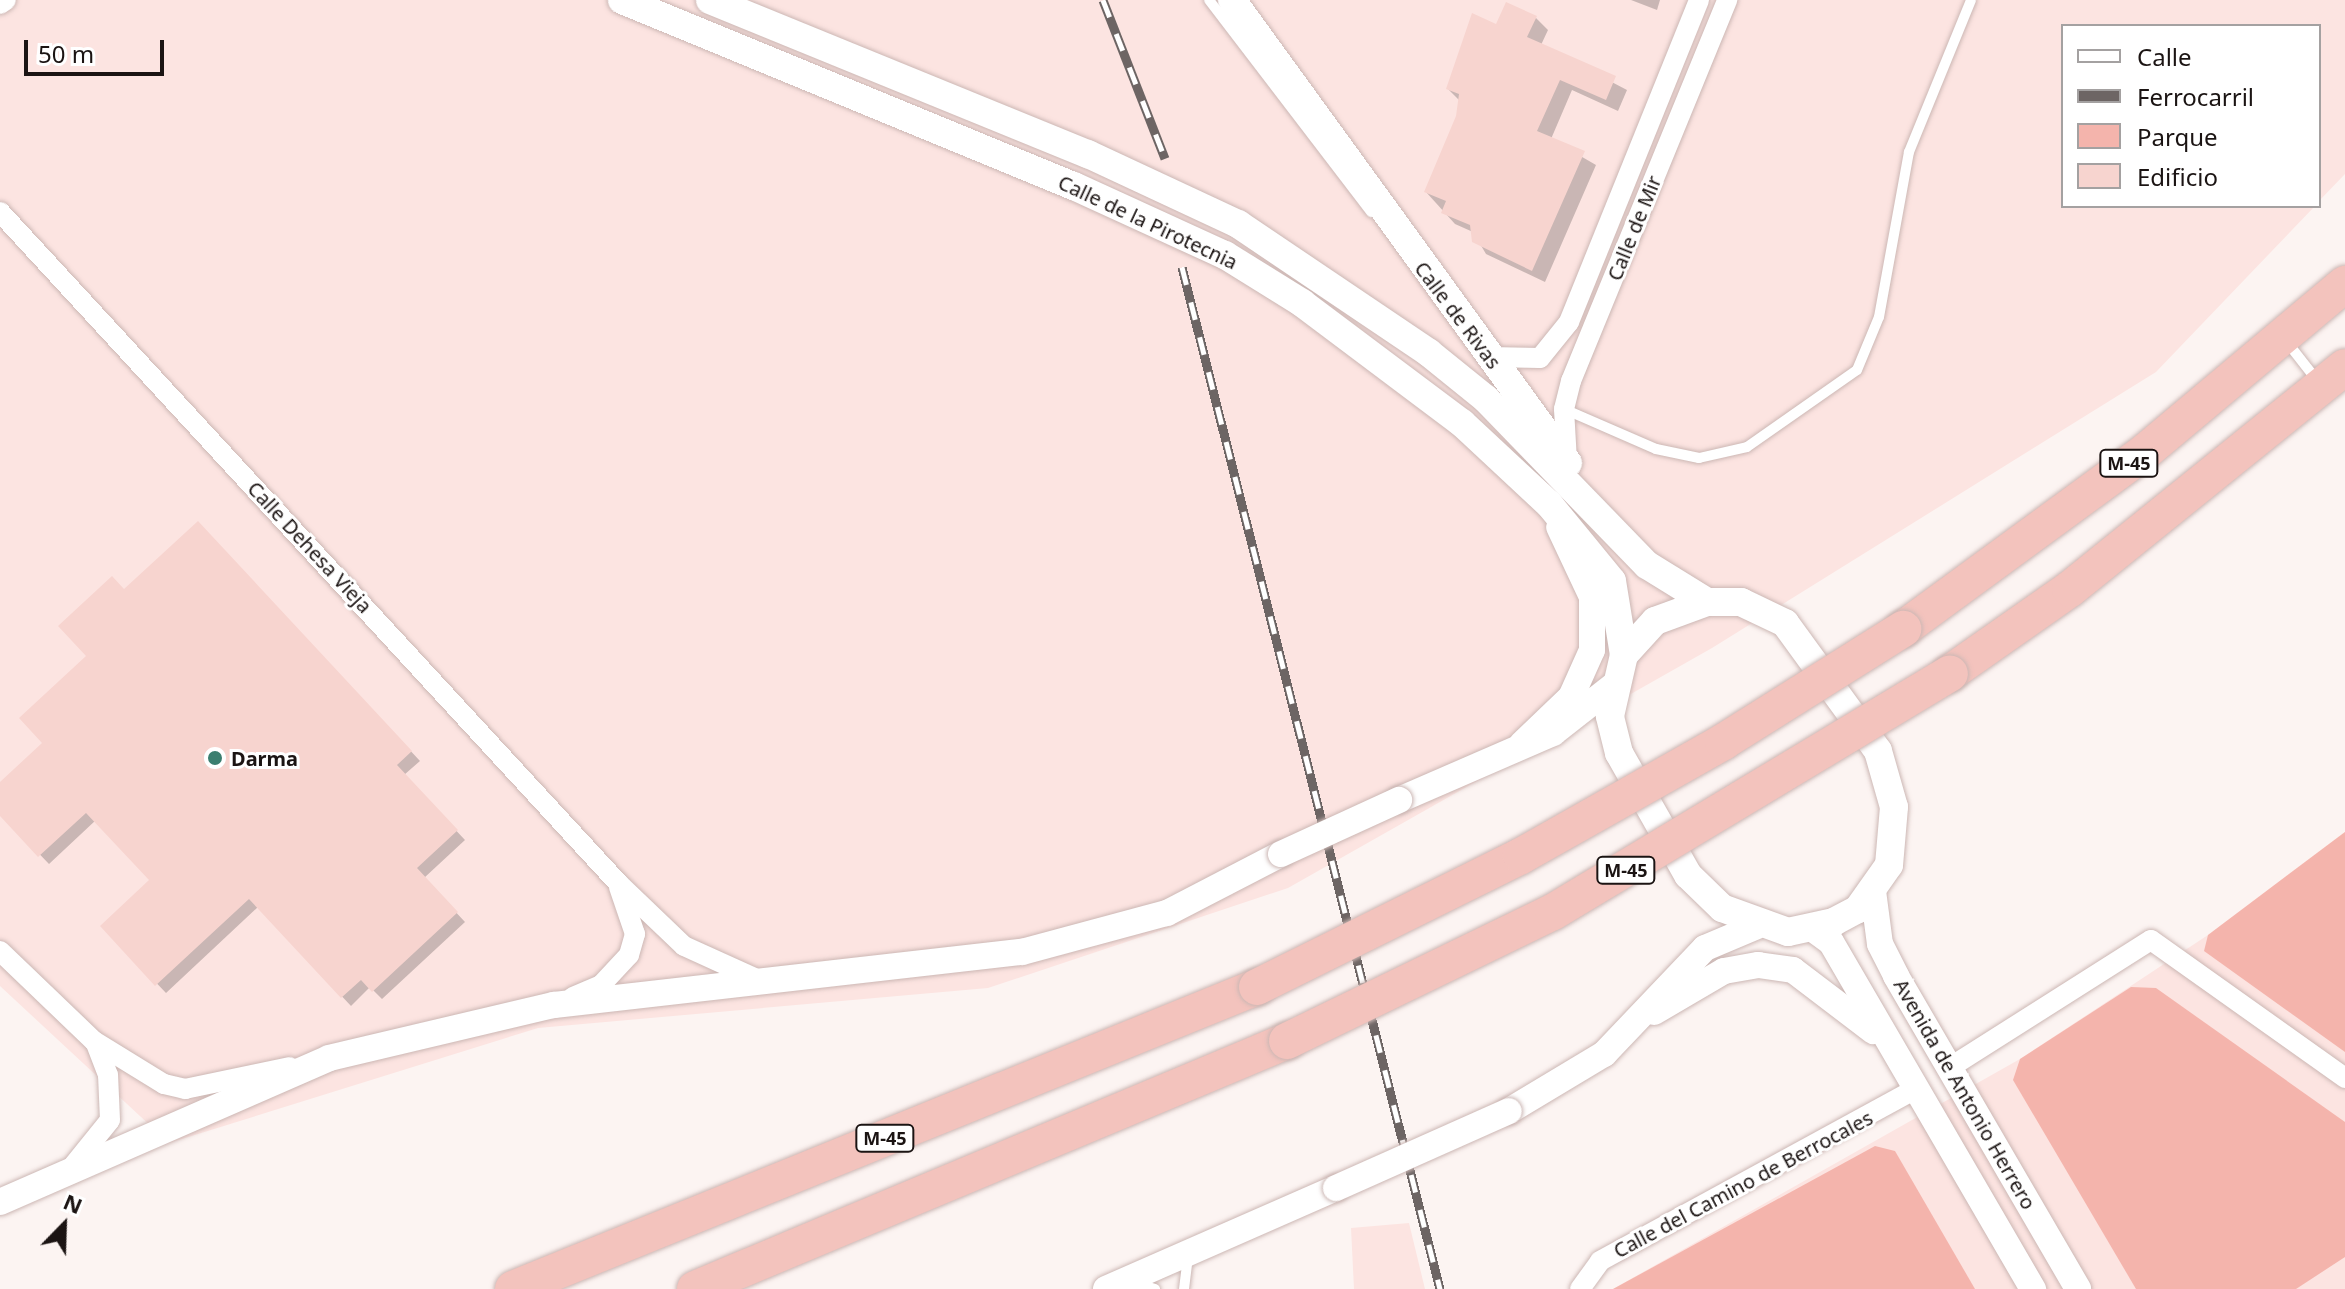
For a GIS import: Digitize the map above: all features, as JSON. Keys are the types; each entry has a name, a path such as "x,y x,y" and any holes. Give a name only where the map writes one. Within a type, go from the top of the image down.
{"highway":[{"name":"M-45","path":"513,1289 1257,987 1521,856 1723,742 1903,629 2045,529 2345,284"},
{"name":"M-45","path":"704,1286 1287,1041 1553,912 1950,673 2070,589 2333,377"},
{"path":"486,1289 694,1216"}],"main road":[{"name":"Calle de la Pirotecnia","path":"622,0 1225,255 1402,376 1549,504 1612,581 1624,655"},
{"name":"Calle de la Pirotecnia","path":"710,0 1088,154 1238,224 1429,353 1486,399 1576,491"},
{"name":"Calle de Rivas","path":"1232,0 1409,250 1567,461 1576,491 1647,565 1707,602"},
{"path":"1707,602 1741,602 1785,623 1878,751 1896,836 1873,891 1858,909 1813,929 1757,926 1722,908 1688,875 1653,820 1619,753 1613,686 1624,655 1655,621 1707,602"}],"street":[{"path":"0,4 6,0"},
{"name":"Calle de Mir","path":"1489,357 1540,358 1569,322 1699,0"},
{"name":"Calle de Mir","path":"1567,461 1564,409 1727,0"},
{"name":"Calle Dehesa Vieja","path":"0,212 618,883 684,946 773,985"},
{"path":"1522,744 1571,697 1592,650 1592,597 1549,504"},
{"path":"0,951 94,1041 132,1071 185,1089 554,1005 773,985 1022,952 1167,913 1281,854 1522,744 1553,733 1613,686"},
{"name":"Calle Dehesa Vieja","path":"554,1005 601,985 629,955 635,934 618,883"},
{"name":"Avenida de Antonio Herrero","path":"1873,891 1880,944 2078,1289"},
{"path":"1114,1285 1190,1248 1336,1188 1509,1111 1604,1054 1643,1017 1705,948 1757,926"},
{"name":"Avenida de Antonio Herrero","path":"1813,929 1831,942 2033,1289"},
{"path":"1949,1068 2151,940 2345,1078"},
{"path":"1643,1017 1724,971 1793,970 1834,994 1894,1050"},
{"path":"72,1167 110,1120 108,1075 94,1041"},
{"path":"0,1202 72,1167 329,1058"},
{"name":"Calle del Camino de Berrocales","path":"1580,1289 1600,1261 1916,1089"}],"lane":[{"path":"1209,0 1346,187 1409,250"},
{"path":"1564,409 1656,449 1699,458 1747,447 1857,370 1879,317 1909,152 1971,0"},
{"name":"M-45","path":"2283,337 2333,377"},
{"path":"1184,1289 1190,1248"},
{"path":"1114,1285 1155,1289"}],"shaded area":[{"path":"0,0 2345,0 2345,174 2321,199 2321,24 2061,24 2061,208 2313,208 2156,372 1712,648 1288,888 988,988 538,1028 169,1143 0,986"},
{"path":"2345,832 2345,1289 1613,1289 2020,1059 2208,935"},
{"path":"1409,1223 1425,1289 1354,1289 1351,1228"}],"green space":[{"path":"2345,832 2345,1052 2204,951 2208,935"},
{"path":"2131,987 2156,988 2345,1122 2345,1257 2296,1289 2136,1289 2013,1080 2020,1059"},
{"path":"1875,1146 1895,1151 1975,1289 1613,1289"}],"building":[{"path":"1506,2 1537,16 1527,37 1616,76 1606,100 1560,80 1537,131 1585,151 1532,271 1472,242 1470,225 1441,213 1446,201 1424,192 1456,116 1459,94 1446,89 1472,13 1496,24"},
{"name":"Darma","path":"198,521 412,751 397,765 458,830 417,868 458,912 372,992 361,980 341,998 249,899 155,986 100,926 149,880 86,813 38,857 0,816 0,782 42,743 19,718 86,656 58,626 112,576 124,589"}],"railway":[{"path":"1103,0 1165,158"},
{"path":"1182,267 1440,1289"}],"place":[{"name":"Darma","path":"215,758"}]}
